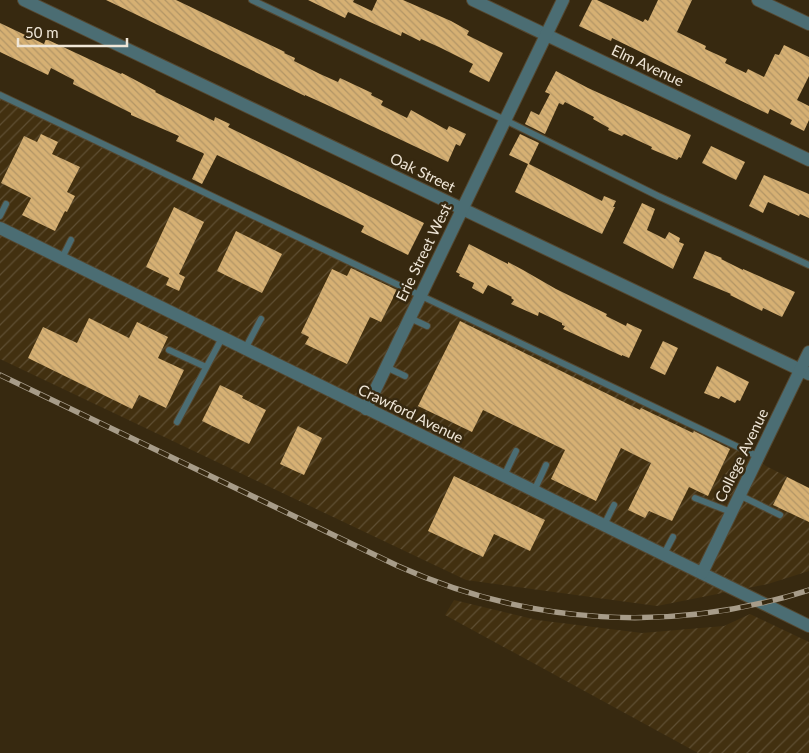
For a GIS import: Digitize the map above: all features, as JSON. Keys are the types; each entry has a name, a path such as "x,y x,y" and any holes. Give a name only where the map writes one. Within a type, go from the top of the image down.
{"street":[{"name":"Oak Street","path":"24,0 805,372"},
{"name":"Elm Avenue","path":"473,0 809,160"},
{"name":"Erie Street West","path":"366,409 562,0"},
{"path":"758,0 809,24"},
{"name":"Crawford Avenue","path":"0,228 809,626"},
{"name":"College Avenue","path":"702,573 739,495 805,372 809,352"}],"lane":[{"path":"252,0 505,120 658,196 809,265"},
{"path":"0,95 420,297 759,457"},
{"path":"0,216 6,204"},
{"path":"62,258 71,240"},
{"path":"410,318 427,326"},
{"path":"245,349 261,319"},
{"path":"177,422 222,338"},
{"path":"169,350 206,368"},
{"path":"386,367 405,376"},
{"path":"504,476 516,451"},
{"path":"534,491 546,465"},
{"path":"739,495 780,516"},
{"path":"695,498 731,512"},
{"path":"604,525 614,505"},
{"path":"664,554 674,537"}],"shaded area":[{"path":"0,95 749,453 766,466 809,488 809,571 768,584 657,606 466,580 0,359"},
{"path":"454,600 537,620 642,633 724,626 750,614 809,642 809,753 698,753 445,615"}],"building":[{"path":"106,0 176,0 285,52 295,58 294,61 320,74 338,82 340,78 372,93 371,95 383,101 381,105 407,118 411,110 447,130 449,126 466,134 460,146 456,144 448,162 305,96"},
{"path":"308,0 354,0 353,2 372,11 377,0 403,0 451,21 469,31 467,35 503,53 489,82 469,72 473,64 439,47 421,39 420,41 402,32 401,36 348,12 345,18"},
{"path":"592,0 597,0 643,22 645,19 648,21 658,0 692,0 677,32 706,46 705,49 727,59 725,63 746,73 748,69 764,77 775,54 779,55 784,45 809,57 809,76 797,100 809,106 809,120 804,131 790,124 792,120 770,109 768,114 612,38 611,41 579,26"},
{"path":"0,23 44,44 46,39 122,73 155,92 214,121 215,117 230,124 228,127 424,223 408,255 361,232 364,226 217,155 202,184 192,179 203,153 176,141 179,136 131,115 131,113 73,84 74,80 51,68 48,75 0,52"},
{"path":"556,71 588,88 691,135 681,158 679,157 677,160 651,149 652,147 624,134 622,136 608,130 609,128 593,119 594,117 565,102 563,105 559,103 545,134 525,124 531,111 539,115 550,94 545,92"},
{"path":"41,134 58,142 52,154 80,167 67,192 75,196 55,231 22,215 31,198 1,183 24,136 37,142"},
{"path":"520,134 539,143 529,164 602,201 604,196 616,201 602,234 515,192 528,164 509,155"},
{"path":"711,146 745,162 736,180 702,163"},
{"path":"764,175 809,194 809,218 800,214 799,216 768,202 763,213 749,206"},
{"path":"642,203 655,209 647,230 665,239 669,232 680,238 679,242 684,244 673,269 623,243"},
{"path":"174,207 204,222 179,274 185,277 179,291 166,285 169,278 146,267"},
{"path":"236,231 282,254 262,293 217,271"},
{"path":"469,244 508,264 508,262 626,326 627,323 642,330 629,358 563,329 565,326 562,323 539,312 538,316 511,304 514,300 512,297 488,285 483,294 472,288 474,283 459,276 460,274 456,272"},
{"path":"705,251 743,270 795,292 782,317 763,308 762,311 731,294 693,278"},
{"path":"351,268 397,290 381,322 370,317 347,364 305,344 309,337 301,333 332,269 347,276"},
{"path":"89,318 129,338 137,322 168,337 158,358 184,370 166,408 139,395 132,409 28,358 43,327 77,343"},
{"path":"460,321 640,410 641,408 730,449 708,496 689,487 672,521 649,511 645,518 628,510 651,463 621,448 596,501 551,479 565,450 483,410 472,432 418,406"},
{"path":"663,341 678,348 665,375 650,368"},
{"path":"717,366 749,382 740,401 737,400 735,403 721,396 719,399 704,393"},
{"path":"220,385 266,410 249,444 202,421"},
{"path":"298,426 322,438 304,475 280,464"},
{"path":"454,476 545,520 530,551 494,534 483,557 428,531"},
{"path":"787,477 809,488 809,522 773,505"}],"railway":[{"path":"0,375 398,566 448,586 498,601 549,611 601,617 653,617 705,613 757,604 809,590"}]}
